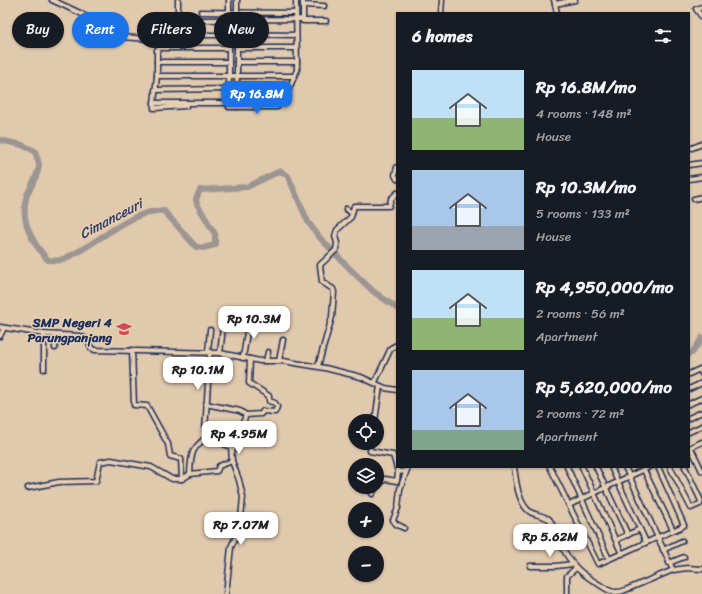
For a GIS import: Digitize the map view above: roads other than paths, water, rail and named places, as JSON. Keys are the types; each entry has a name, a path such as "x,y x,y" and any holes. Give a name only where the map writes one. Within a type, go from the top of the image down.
{"street":[{"path":"52,0 80,13 121,37 178,41 178,0"},
{"path":"229,0 229,12"},
{"path":"237,0 237,12"},
{"path":"237,91 288,91 294,76 297,62 296,0"},
{"path":"302,0 303,19"},
{"path":"441,12 442,0"},
{"path":"557,12 554,2 575,0"},
{"path":"302,5 324,6"},
{"path":"702,7 696,9 702,17"},
{"path":"269,13 296,13"},
{"path":"269,19 326,21"},
{"path":"269,34 296,34"},
{"path":"214,48 160,48 158,50 154,103 229,103"},
{"path":"229,48 229,107 277,107"},
{"path":"237,48 237,107"},
{"path":"269,48 297,48"},
{"path":"157,62 229,62"},
{"path":"237,62 297,62"},
{"path":"157,76 294,76"},
{"path":"155,90 229,89"},
{"path":"692,148 702,144"},
{"path":"690,165 702,163"},
{"path":"690,179 702,177"},
{"path":"318,366 332,317 334,292 333,289 321,281 320,265 336,250 337,243 335,236 337,230 351,217 355,206 389,206 391,199 396,194"},
{"path":"694,199 702,197"},
{"path":"346,209 352,213"},
{"path":"243,358 249,319"},
{"path":"0,336 2,327 44,334 85,338 88,340 91,348 95,350 209,352 250,360 279,361 318,366 361,377 375,382 380,386 396,390"},
{"path":"220,353 223,328"},
{"path":"210,330 205,430 208,436 230,446 232,461 239,480 243,498 240,528 231,547 226,594"},
{"path":"44,334 44,369"},
{"path":"55,335 55,348"},
{"path":"279,361 283,340"},
{"path":"375,382 391,348 396,346"},
{"path":"132,350 134,405 146,406 168,444 170,456 181,459 182,479"},
{"path":"266,361 268,352"},
{"path":"206,404 240,411 246,416 261,414 263,411 275,412 277,407 275,403 269,401 269,396 249,382 250,360"},
{"path":"690,374 700,369 702,374"},
{"path":"690,388 702,383"},
{"path":"376,414 380,386"},
{"path":"690,404 702,398"},
{"path":"690,418 702,412"},
{"path":"231,454 246,416"},
{"path":"690,432 702,426"},
{"path":"190,474 190,461 194,447 208,436"},
{"path":"702,442 690,448 702,471"},
{"path":"370,450 393,455 396,465"},
{"path":"28,488 59,482 96,481 100,462 111,460 151,467 172,480 182,479 190,474 217,471 219,466 232,461"},
{"path":"384,480 397,481 397,468"},
{"path":"514,468 518,489 525,506 532,513 549,519 561,545 576,568 589,579 609,591 616,593 673,570 687,568 702,569"},
{"path":"551,468 597,564 681,527 684,523 658,468"},
{"path":"567,468 610,559"},
{"path":"582,468 622,554"},
{"path":"596,468 628,535"},
{"path":"611,468 646,542"},
{"path":"625,468 673,570"},
{"path":"569,504 648,468"},
{"path":"671,468 691,508 700,504 701,501 685,468"},
{"path":"398,472 407,469"},
{"path":"404,528 396,524 393,520 398,508 400,489 407,469"},
{"path":"644,470 673,530"},
{"path":"616,540 640,529"},
{"path":"541,544 561,545 572,540"},
{"path":"663,550 682,541"},
{"path":"669,563 684,557"},
{"path":"530,566 556,566 573,564"},
{"path":"567,594 567,576 576,568"}],"waterway":[{"name":"Cimanceuri","path":"0,140 22,145 35,151 39,166 36,177 27,195 25,204 26,222 32,238 48,260 59,260 72,255 124,223 138,216 151,212 164,211 196,247 203,248 215,245 215,234 197,204 196,199 200,190 247,187 280,171 288,176 308,222 320,238 374,292 396,307"},
{"name":"Cimanceuri","path":"690,354 702,338"}],"place":[{"name":"SMP Negeri 4 Parungpanjang","path":"124,329"}]}
